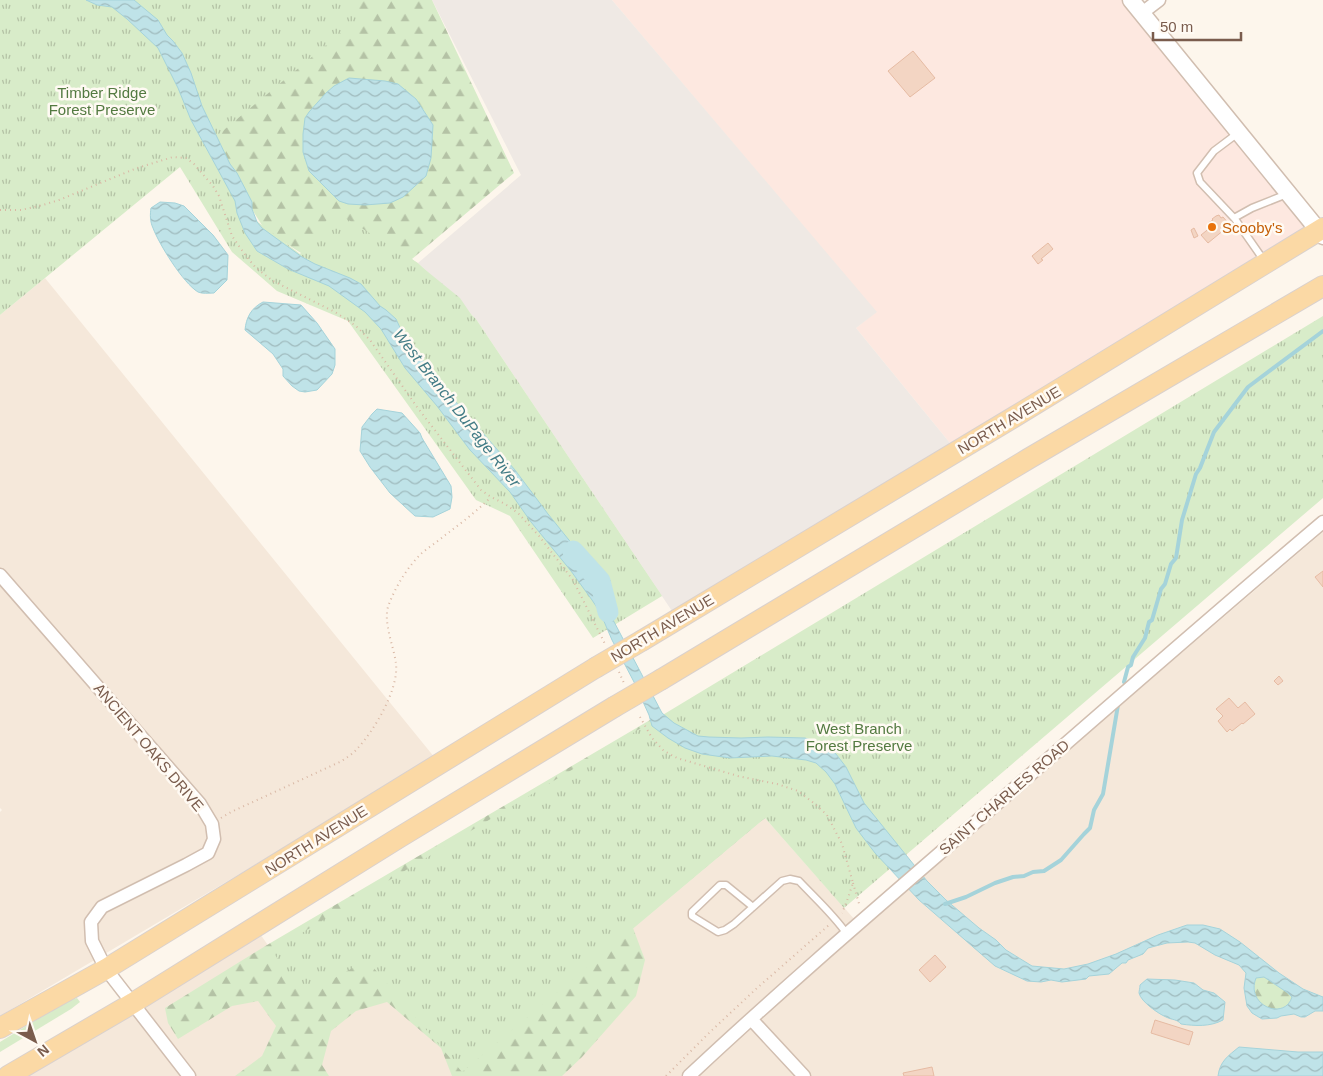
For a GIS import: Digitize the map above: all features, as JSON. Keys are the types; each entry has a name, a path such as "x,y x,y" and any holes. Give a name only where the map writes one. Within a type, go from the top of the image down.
{"main road":[{"name":"NORTH AVENUE","path":"0,1028 106,969 595,668 1019,414 1266,263 1321,232"},
{"path":"8,1076 133,1003 614,707 1028,459 1323,286"}],"street":[{"path":"1131,0 1321,232"},
{"path":"1142,13 1159,0"},
{"name":"SAINT CHARLES ROAD","path":"689,1076 863,919 1323,522"},
{"name":"ANCIENT OAKS DRIVE","path":"0,575 200,804 212,824 214,839 208,853 102,908 91,922 92,940 106,969 189,1076"},
{"path":"751,1019 804,1076"}],"lane":[{"path":"1239,132 1214,151 1196,173 1200,182 1234,218 1266,263"},
{"path":"1234,218 1252,208 1288,193"},
{"path":"753,907 726,885 720,885 692,912 692,916 718,932 725,930 734,924 753,907 782,881 795,880 799,881 836,919 847,934"}],"path":[{"path":"0,210 21,210 59,200 137,168 173,157 186,158 194,164 213,186 219,196 232,236 256,268 273,281 335,312 356,326 370,340 417,407 481,490 518,513 567,572 581,593 606,644"},
{"path":"212,824 230,812 342,761 356,751 382,714 391,693 396,674 396,663 387,618 388,606 394,594 405,574 422,553 474,513 491,497"},
{"path":"619,672 628,690"},
{"path":"640,717 652,738 664,751 677,758 738,776 777,784 798,791 815,804 827,815 842,844 863,919"},
{"path":"666,1076 756,989 843,912 853,883"}],"shaded area":[{"path":"432,0 612,0 877,312 856,328 954,448 674,614 476,319 418,263 521,175"},
{"path":"612,0 1127,0 1312,229 954,448 856,328 876,312"},
{"path":"45,278 435,758 0,1016 0,812 2,810 0,808 0,315"},
{"path":"1323,532 1323,1076 696,1076 866,923"},
{"path":"765,818 855,920 681,1076 17,1076 258,931 272,951 367,960 462,1071"}],"green space":[{"name":"Timber Ridge Forest Preserve","path":"0,0 345,0 360,17 213,139 254,219 300,254 334,211 418,263 476,319 662,596 593,638 510,516 476,500 348,321 277,291 232,252 180,167 0,315"},
{"path":"129,0 432,0 514,173 412,259 460,298 662,596 312,260 265,230 248,203 202,106"},
{"name":"West Branch Forest Preserve","path":"1323,316 1323,498 844,908 765,818 462,1072 367,960 304,995 272,951"},
{"path":"650,720 652,726 730,758 765,818 633,928 645,960 636,996 582,1057 562,1076 452,1076 441,1048 387,1002 356,1011 331,1031 322,1065 329,1076 235,1076 262,1056 276,1026 258,1001 232,1006 178,1039 168,1023 165,1008 267,945"},
{"path":"1264,977 1292,997 1288,1004 1282,1008 1274,1009 1261,1003 1256,997 1254,988 1256,978"},
{"path":"77,998 80,1002 71,1009 0,1052 0,1042 67,1001"}],"water":[{"path":"86,0 134,0 158,20 167,35 182,53 202,106 230,164 237,173 252,202 252,209 257,222 262,228 302,257 361,284 380,306 396,319 403,334 441,385 515,470 607,591 610,599 611,616 662,713 674,723 698,736 805,738 822,744 836,754 846,767 864,803 927,881 946,900 1006,950 1032,966 1064,969 1088,964 1187,925 1203,925 1220,929 1303,989 1323,997 1323,1011 1315,1011 1305,1017 1294,1014 1262,1019 1252,1013 1247,1006 1244,988 1246,973 1239,965 1215,955 1195,943 1188,942 1167,943 1148,948 1143,954 1128,960 1126,963 1122,963 1109,974 1062,982 1051,980 1041,982 1027,981 995,966 919,900 875,853 856,828 835,784 816,763 772,756 730,758 702,754 685,748 652,726 634,682 600,612 571,571 531,522 510,492 470,450 405,368 381,329 365,312 329,286 288,269 257,251 245,233 237,213 235,201 191,120 178,88 158,48 112,7 97,5","holes":["1264,977 1292,997 1288,1004 1282,1008 1267,1007 1256,996 1254,988 1256,978"]},
{"path":"349,78 398,84 416,99 433,125 431,158 426,176 403,197 390,203 365,205 348,204 339,201 309,171 303,152 305,118 326,93"},
{"path":"160,202 184,206 213,235 228,255 227,280 214,293 200,293 192,287 166,253 152,226 150,215 151,208"},
{"path":"263,302 301,305 317,323 335,349 335,365 332,374 317,390 305,392 299,391 292,386 283,376 283,369 273,354 245,330 250,314 255,307"},
{"path":"377,409 402,413 420,433 451,486 450,509 433,517 415,516 390,493 370,467 360,451 362,427"},
{"path":"1147,979 1194,983 1203,990 1214,993 1225,1002 1223,1020 1208,1025 1192,1025 1181,1024 1176,1020 1168,1018 1151,1007 1140,996 1140,985"},
{"path":"1239,1047 1323,1052 1323,1076 1218,1076 1228,1056"}],"building":[{"path":"913,51 935,78 910,97 888,71"},
{"path":"1219,215 1230,225 1208,243 1201,235 1211,227 1208,223"},
{"path":"1194,228 1198,236 1194,238 1191,230"},
{"path":"1048,243 1053,249 1038,264 1032,256"},
{"path":"1323,571 1323,587 1315,577"},
{"path":"1279,676 1283,681 1278,685 1274,681"},
{"path":"1229,698 1238,708 1245,702 1255,714 1243,724 1227,732 1218,721 1223,716 1216,709"},
{"path":"935,955 946,967 930,982 919,970"},
{"path":"1155,1020 1193,1032 1189,1045 1151,1033"},
{"path":"932,1067 934,1076 904,1076 903,1073"}],"waterway":[{"path":"1124,682 1128,667 1131,665 1133,657 1145,638 1161,589 1165,584 1171,564 1176,558 1182,520 1196,474 1214,432 1248,387 1323,331"},
{"name":"West Branch DuPage River","path":"573,551 600,581 608,612"},
{"path":"945,904 966,897 995,883 1033,872 1044,871 1061,860 1090,828 1094,810 1103,794 1118,705"}],"place":[{"name":"Scooby's","path":"1212,227"}]}
